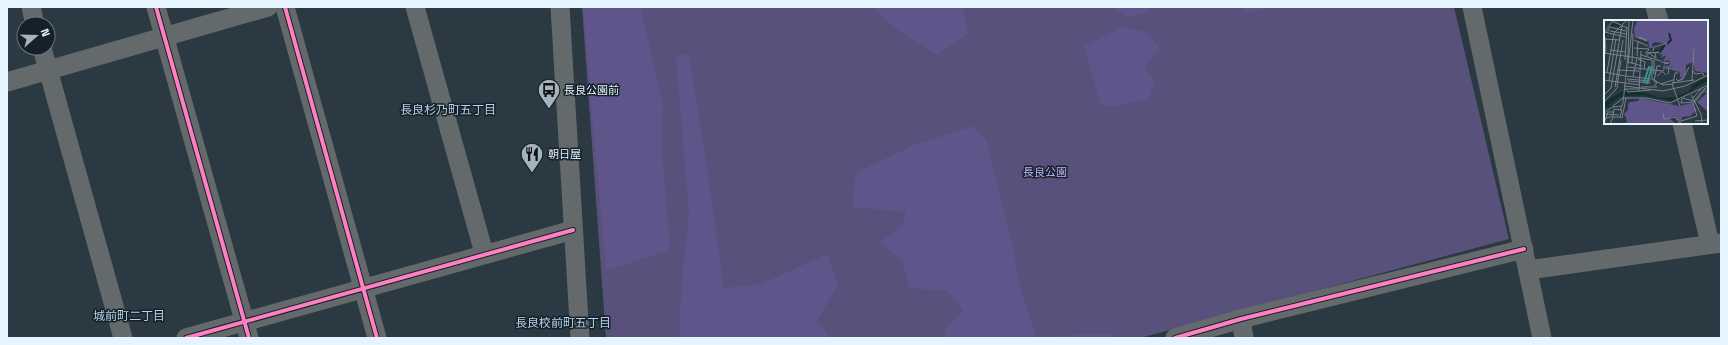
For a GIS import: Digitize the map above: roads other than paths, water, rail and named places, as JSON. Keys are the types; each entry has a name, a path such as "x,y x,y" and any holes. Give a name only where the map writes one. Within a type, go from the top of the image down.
{"street":[{"path":"156,7 246,330"},
{"path":"7,82 268,7"},
{"path":"285,7 377,338"},
{"path":"415,7 484,253"},
{"path":"560,7 580,338"},
{"path":"1472,7 1542,338"},
{"path":"1655,7 1658,20"},
{"path":"44,56 123,338"},
{"path":"1528,270 1716,243 1682,124"},
{"path":"186,338 246,330 363,288 484,253 573,230"},
{"path":"1175,338 1241,319 1524,248"},
{"path":"1241,319 1244,338"}],"place":[{"name":"長良公園前","path":"549,110"},
{"name":"朝日屋","path":"532,174"}],"district":[{"name":"長良杉乃町五丁目","path":"448,110"},
{"name":"城前町二丁目","path":"129,316"},
{"name":"長良校前町五丁目","path":"563,323"}],"park label":[{"name":"長良公園","path":"1045,172"}]}
